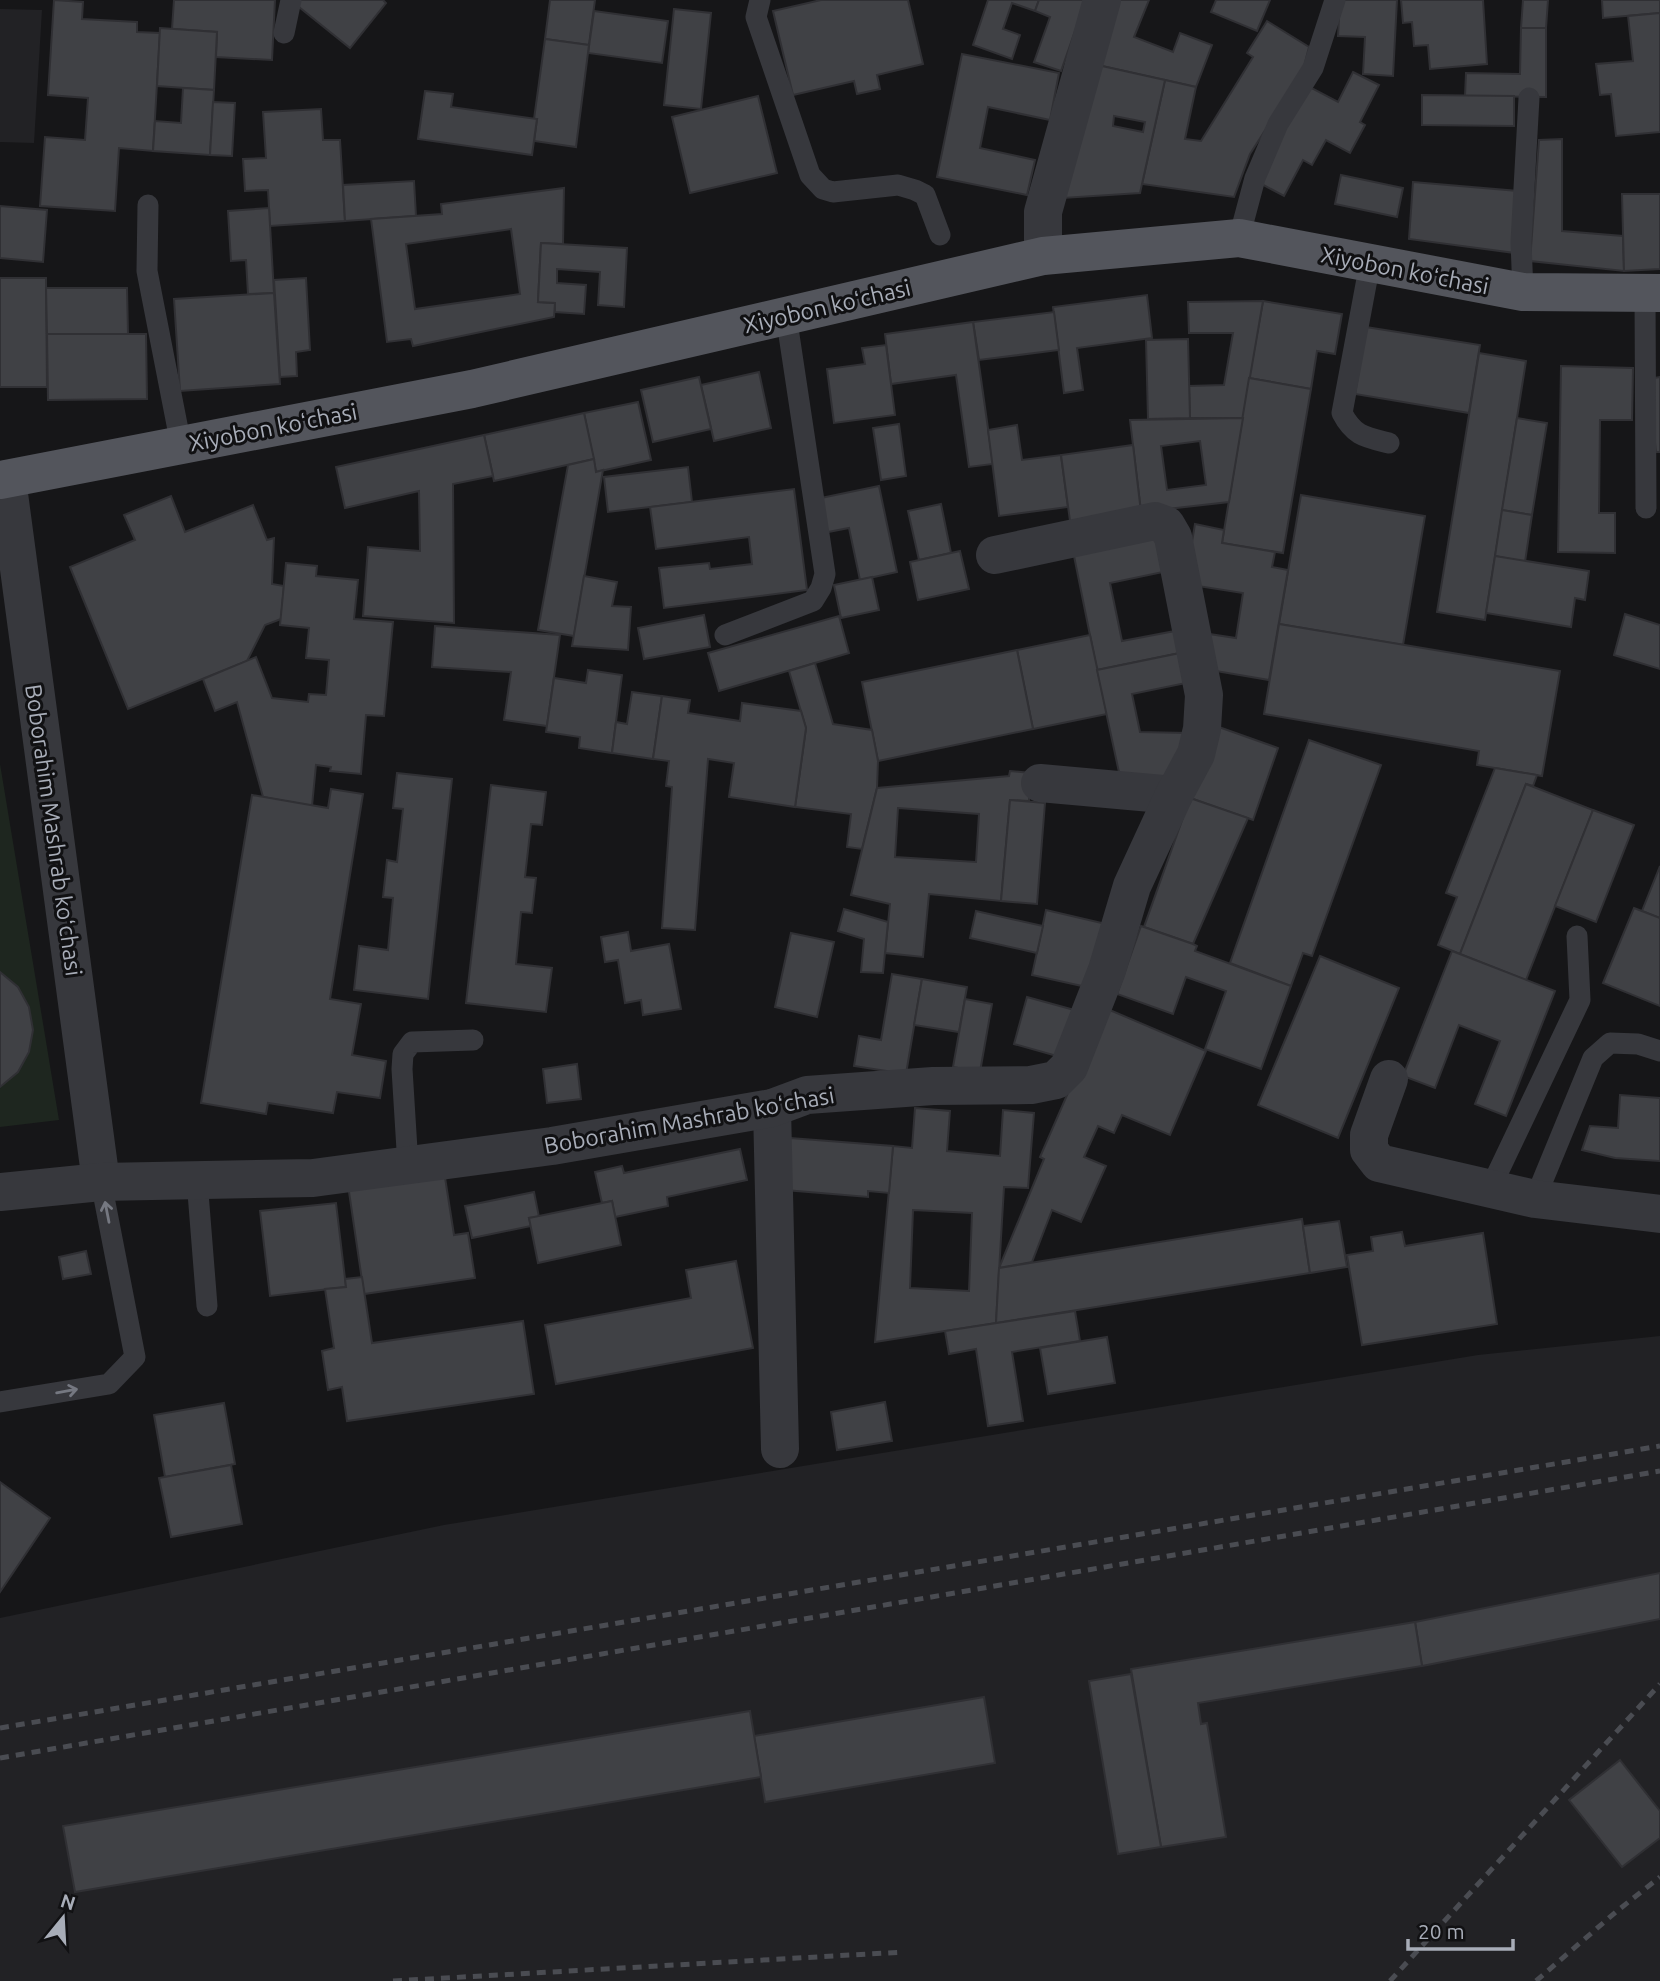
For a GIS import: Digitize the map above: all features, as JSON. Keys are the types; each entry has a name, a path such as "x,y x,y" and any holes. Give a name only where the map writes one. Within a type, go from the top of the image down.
{"main road":[{"name":"Xiyobon koʻchasi","path":"3,480 472,389 1042,256 1239,238 1523,292 1653,293"}],"street":[{"path":"1042,256 1043,212 1102,0"},
{"name":"Boborahim Mashrab koʻchasi","path":"3,480 101,1182"},
{"name":"Boborahim Mashrab koʻchasi","path":"0,1192 101,1182 313,1178 552,1146 772,1108 807,1095 933,1086 1031,1085 1056,1080 1069,1067 1107,970 1132,886 1196,754 1202,729 1204,695 1173,537 1166,525 1155,521 995,555"},
{"path":"1040,783 1174,796"},
{"path":"1389,1079 1369,1135 1369,1150 1379,1163 1535,1199 1660,1214"},
{"path":"772,1108 780,1449"}],"lane":[{"path":"284,33 291,0"},
{"path":"760,0 756,18 810,175 823,189 832,192 898,185 915,190 925,195 940,235"},
{"path":"1239,238 1255,178 1278,124 1313,68 1335,0"},
{"path":"1523,292 1521,242 1529,98"},
{"path":"148,205 146,271 181,445"},
{"path":"1370,263 1342,413 1358,435 1389,443"},
{"path":"1646,508 1653,293"},
{"path":"725,635 813,601 825,574 786,316"},
{"path":"1490,1189 1580,1000 1577,936"},
{"path":"408,1166 403,1054 412,1042 472,1040"},
{"path":"1535,1199 1593,1058 1610,1043 1638,1044 1660,1051"},
{"path":"197,1180 207,1306"},
{"path":"0,1402 109,1384 135,1357 101,1182"}],"shaded area":[{"path":"0,9 42,10 34,143 0,142"},
{"path":"0,764 59,1120 0,1127"},
{"path":"1660,1336 1660,1981 0,1981 0,1618 444,1525 1478,1355"}],"building":[{"path":"54,0 83,2 82,19 137,22 137,32 160,33 153,151 119,148 115,211 40,206 45,137 85,140 88,98 48,95"},
{"path":"174,0 275,0 272,60 216,57 217,32 172,29"},
{"path":"296,0 383,0 386,3 350,48 294,3"},
{"path":"550,0 595,0 589,45 545,39"},
{"path":"821,0 908,0 923,64 877,75 880,89 857,94 854,81 793,95 773,11"},
{"path":"988,0 1039,0 1035,11 1012,3 1003,29 1020,35 1012,59 973,45"},
{"path":"1039,0 1086,0 1061,71 1034,62 1050,17 1035,11"},
{"path":"1116,0 1149,0 1134,37 1173,52 1180,33 1212,45 1196,87 1093,64"},
{"path":"1216,0 1270,0 1257,31 1211,12"},
{"path":"1340,0 1397,0 1393,76 1363,74 1365,37 1338,36"},
{"path":"1401,0 1483,0 1487,64 1430,69 1428,45 1414,46 1412,22 1403,23"},
{"path":"1523,0 1548,0 1546,28 1521,28"},
{"path":"1602,0 1660,0 1660,13 1603,18"},
{"path":"674,9 711,13 701,109 664,105"},
{"path":"594,11 668,21 662,63 588,53"},
{"path":"1660,13 1660,132 1616,136 1611,94 1600,95 1596,64 1633,61 1628,16"},
{"path":"1267,21 1309,47 1303,71 1250,154 1234,197 1142,184 1165,80 1196,87 1185,139 1201,141 1253,57 1247,53"},
{"path":"160,28 217,32 214,90 157,86"},
{"path":"1521,28 1546,28 1546,97 1465,96 1466,73 1520,74"},
{"path":"545,39 589,45 576,147 534,141 537,119 534,119"},
{"path":"962,54 1059,73 1050,120 988,107 980,148 1035,160 1027,195 937,177"},
{"path":"1093,64 1165,80 1140,193 1063,198","holes":["1114,116 1145,122 1143,132 1113,126"]},
{"path":"1353,72 1379,85 1360,122 1365,125 1350,153 1326,140 1312,165 1303,160 1284,196 1256,181 1306,85 1338,102"},
{"path":"183,88 214,90 210,155 153,151 155,121 181,123"},
{"path":"425,91 453,94 451,107 537,119 532,155 418,139"},
{"path":"1422,95 1514,96 1514,126 1422,125"},
{"path":"758,96 777,173 690,193 672,117"},
{"path":"213,102 235,103 232,156 210,155"},
{"path":"321,109 323,140 340,140 345,221 270,226 268,190 245,191 243,159 266,158 263,112"},
{"path":"1562,139 1562,231 1623,236 1624,271 1530,261 1539,140"},
{"path":"1341,175 1403,188 1397,217 1335,204"},
{"path":"414,181 416,216 345,221 343,185"},
{"path":"1413,182 1518,191 1515,253 1409,239"},
{"path":"564,188 563,244 541,243 538,302 555,303 554,317 413,346 411,339 387,342 371,219 442,214 441,204","holes":["511,229 520,294 415,309 406,244"]},
{"path":"1622,194 1660,194 1660,269 1624,271"},
{"path":"0,206 47,210 43,262 0,258"},
{"path":"269,208 274,293 248,294 246,260 231,261 228,211"},
{"path":"541,243 627,248 624,307 598,305 600,272 557,269 557,283 586,285 584,314 555,312 555,303 538,302"},
{"path":"0,278 46,278 47,387 0,387"},
{"path":"306,278 310,350 296,352 297,376 280,377 274,280"},
{"path":"46,288 127,288 128,334 47,334"},
{"path":"274,293 280,384 180,391 174,299"},
{"path":"1147,295 1152,338 1077,348 1083,390 1064,393 1053,307"},
{"path":"1263,301 1342,314 1335,354 1317,351 1311,389 1249,378"},
{"path":"1263,301 1243,418 1190,418 1189,386 1224,385 1233,333 1189,333 1188,302"},
{"path":"1054,312 1059,350 979,360 973,322"},
{"path":"973,322 993,464 969,467 956,375 891,384 885,334"},
{"path":"1366,327 1480,345 1469,413 1355,394"},
{"path":"47,334 146,334 147,399 48,400"},
{"path":"1188,339 1190,418 1148,419 1146,340"},
{"path":"886,345 895,415 834,423 827,369 865,364 862,348"},
{"path":"1479,353 1526,361 1485,620 1437,612"},
{"path":"1561,366 1633,368 1632,420 1600,420 1599,513 1615,513 1615,553 1558,552"},
{"path":"759,372 771,428 714,441 701,385"},
{"path":"699,377 711,429 653,442 641,390"},
{"path":"1660,377 1660,452 1656,452 1648,379"},
{"path":"1249,378 1311,389 1283,553 1222,543"},
{"path":"638,402 651,460 596,472 584,413"},
{"path":"584,413 594,459 494,481 484,435"},
{"path":"1243,418 1229,502 1141,512 1130,420","holes":["1200,441 1206,485 1167,490 1161,446"]},
{"path":"1517,418 1547,423 1532,515 1502,510"},
{"path":"899,424 906,476 881,480 873,428"},
{"path":"1017,425 1022,460 1061,455 1068,507 999,516 988,430"},
{"path":"484,435 493,476 453,484 454,623 363,616 368,547 420,551 419,491 345,508 336,467"},
{"path":"1133,445 1141,512 1070,521 1061,455"},
{"path":"594,459 596,472 603,470 574,636 538,630 568,465"},
{"path":"688,467 692,502 608,512 604,477"},
{"path":"879,486 897,572 860,580 849,528 823,533 816,499"},
{"path":"794,489 807,590 664,608 659,568 709,563 710,569 752,564 749,537 656,549 650,507"},
{"path":"1301,495 1425,516 1403,645 1279,624"},
{"path":"171,496 185,532 253,505 267,540 274,538 272,584 284,586 281,619 265,625 247,661 128,709 70,567 135,540 124,515"},
{"path":"941,504 951,553 919,560 908,511"},
{"path":"1502,510 1532,515 1525,562 1495,556"},
{"path":"1195,524 1224,530 1222,543 1275,552 1272,567 1288,570 1269,680 1204,669 1209,634 1236,638 1243,593 1185,584"},
{"path":"1155,534 1163,572 1110,583 1122,641 1175,631 1180,653 1097,670 1073,551"},
{"path":"960,551 969,589 918,600 910,562"},
{"path":"1495,556 1589,571 1585,600 1575,598 1571,627 1486,613"},
{"path":"286,563 317,566 316,576 358,580 354,619 393,622 384,716 366,715 361,774 330,771 331,767 316,765 312,806 263,797 237,702 215,711 203,679 256,657 272,698 308,702 309,694 326,695 329,660 306,658 309,628 280,625"},
{"path":"584,576 617,582 612,606 631,607 628,650 572,646"},
{"path":"872,577 879,610 841,618 834,585"},
{"path":"1625,614 1660,625 1660,669 1614,655"},
{"path":"704,615 710,647 644,659 638,628"},
{"path":"839,616 849,653 719,691 708,653"},
{"path":"1279,624 1560,671 1542,776 1477,765 1479,751 1264,714"},
{"path":"435,626 560,635 547,726 504,720 511,672 432,667"},
{"path":"1090,635 1107,714 1033,729 1017,650"},
{"path":"1017,650 1033,729 878,761 862,682"},
{"path":"1180,653 1186,683 1132,694 1140,732 1187,733 1175,778 1120,777 1097,670"},
{"path":"815,663 833,724 872,730 878,761 877,788 862,849 847,847 851,814 795,807 806,728 789,671"},
{"path":"588,670 622,675 612,753 579,748 580,737 546,732 554,678 586,683"},
{"path":"632,692 662,696 653,759 612,753 616,722 627,724"},
{"path":"662,696 690,700 688,713 740,721 742,703 801,711 806,728 795,807 729,797 734,763 708,759 695,930 662,928 672,787 666,786 669,761 653,759"},
{"path":"1216,726 1278,748 1253,820 1190,798"},
{"path":"1309,740 1381,765 1312,956 1303,953 1291,986 1230,963"},
{"path":"1495,768 1537,775 1533,786 1526,784 1460,954 1438,945 1457,897 1446,893"},
{"path":"1010,771 1031,773 1029,801 1010,800 1001,901 929,894 923,957 885,953 890,904 851,895 877,788 1009,776","holes":["898,808 979,814 976,862 895,857"]},
{"path":"397,773 452,779 428,999 354,990 359,946 388,950 393,898 383,897 387,860 397,862 403,809 393,808"},
{"path":"1526,784 1593,810 1526,980 1460,954"},
{"path":"491,785 546,792 542,825 531,824 525,877 536,878 532,913 521,912 516,964 552,968 546,1012 466,1003"},
{"path":"331,789 363,794 330,999 361,1004 352,1055 386,1061 380,1098 337,1092 333,1113 268,1103 266,1114 201,1103 252,795 328,808"},
{"path":"1190,798 1248,818 1193,944 1144,927"},
{"path":"1010,800 1045,803 1037,904 1001,901"},
{"path":"1593,810 1634,825 1596,922 1555,906"},
{"path":"1660,866 1660,918 1642,911"},
{"path":"1634,908 1660,918 1660,1006 1603,983"},
{"path":"844,909 888,922 883,973 861,972 864,939 838,931"},
{"path":"1046,910 1106,924 1091,988 1032,975"},
{"path":"976,911 1043,926 1037,953 970,938"},
{"path":"1141,926 1193,944 1197,946 1195,951 1291,986 1261,1069 1205,1049 1226,991 1186,977 1173,1014 1117,994"},
{"path":"628,932 631,951 669,944 681,1009 643,1015 641,1000 625,1003 618,960 605,962 601,937"},
{"path":"791,933 834,942 817,1017 775,1007"},
{"path":"1452,951 1555,991 1506,1116 1475,1104 1500,1041 1459,1025 1435,1088 1403,1076"},
{"path":"1320,956 1399,988 1338,1138 1258,1105"},
{"path":"0,972 18,987 29,1007 33,1030 29,1052 18,1072 0,1087"},
{"path":"892,974 922,979 906,1074 854,1066 859,1036 881,1040"},
{"path":"922,979 967,987 959,1032 914,1025"},
{"path":"1027,997 1078,1011 1064,1058 1014,1044"},
{"path":"965,999 992,1004 980,1072 953,1067"},
{"path":"1105,1008 1206,1051 1170,1135 1122,1115 1114,1133 1098,1126 1084,1157 1106,1166 1081,1222 1052,1210 1032,1262 999,1268 1044,1159 1040,1157"},
{"path":"577,1064 581,1099 547,1103 543,1069"},
{"path":"1620,1095 1660,1098 1660,1161 1615,1158 1582,1150 1590,1126 1618,1128"},
{"path":"915,1108 950,1111 947,1151 1000,1156 1003,1110 1034,1113 1028,1188 1004,1187 996,1323 875,1342 893,1146 912,1148","holes":["913,1210 972,1213 969,1291 910,1288"]},
{"path":"790,1138 893,1146 889,1193 868,1191 868,1197 785,1190"},
{"path":"740,1149 747,1180 667,1197 668,1206 615,1217 612,1201 602,1203 595,1172 622,1166 624,1173"},
{"path":"444,1171 454,1235 468,1233 475,1278 364,1294 348,1185"},
{"path":"534,1192 539,1217 529,1218 531,1226 472,1238 465,1206"},
{"path":"612,1201 621,1245 538,1263 529,1218"},
{"path":"336,1203 346,1287 270,1296 260,1211"},
{"path":"1302,1219 1310,1273 996,1323 999,1268"},
{"path":"1339,1221 1347,1267 1310,1273 1303,1226"},
{"path":"1402,1232 1405,1246 1483,1233 1497,1324 1362,1345 1347,1255 1373,1251 1371,1237"},
{"path":"86,1251 91,1274 63,1279 59,1257"},
{"path":"736,1261 753,1348 556,1384 545,1325 691,1298 686,1270"},
{"path":"362,1277 372,1343 523,1321 534,1394 347,1421 342,1387 328,1390 322,1351 334,1348 325,1289 346,1287 345,1279"},
{"path":"1075,1311 1080,1341 1012,1352 1023,1421 988,1426 976,1349 949,1354 945,1331"},
{"path":"1107,1337 1115,1383 1048,1394 1040,1348"},
{"path":"885,1402 892,1441 837,1450 831,1412"},
{"path":"224,1403 235,1464 165,1477 154,1415"},
{"path":"231,1465 242,1524 171,1537 159,1478"},
{"path":"0,1482 50,1518 0,1592"},
{"path":"1660,1573 1660,1619 1422,1666 1415,1622"},
{"path":"1415,1622 1422,1666 1198,1703 1201,1724 1207,1723 1226,1837 1161,1847 1131,1669"},
{"path":"1131,1674 1161,1847 1118,1854 1089,1681"},
{"path":"984,1697 995,1763 765,1802 754,1736"},
{"path":"750,1711 761,1777 75,1892 63,1826"},
{"path":"1620,1760 1660,1811 1660,1838 1622,1867 1569,1800"}],"railway":[{"path":"0,1728 1660,1446"},
{"path":"0,1758 1660,1471"},
{"path":"1390,1981 1660,1684"},
{"path":"1536,1981 1660,1877"},
{"path":"393,1981 904,1952"}]}
